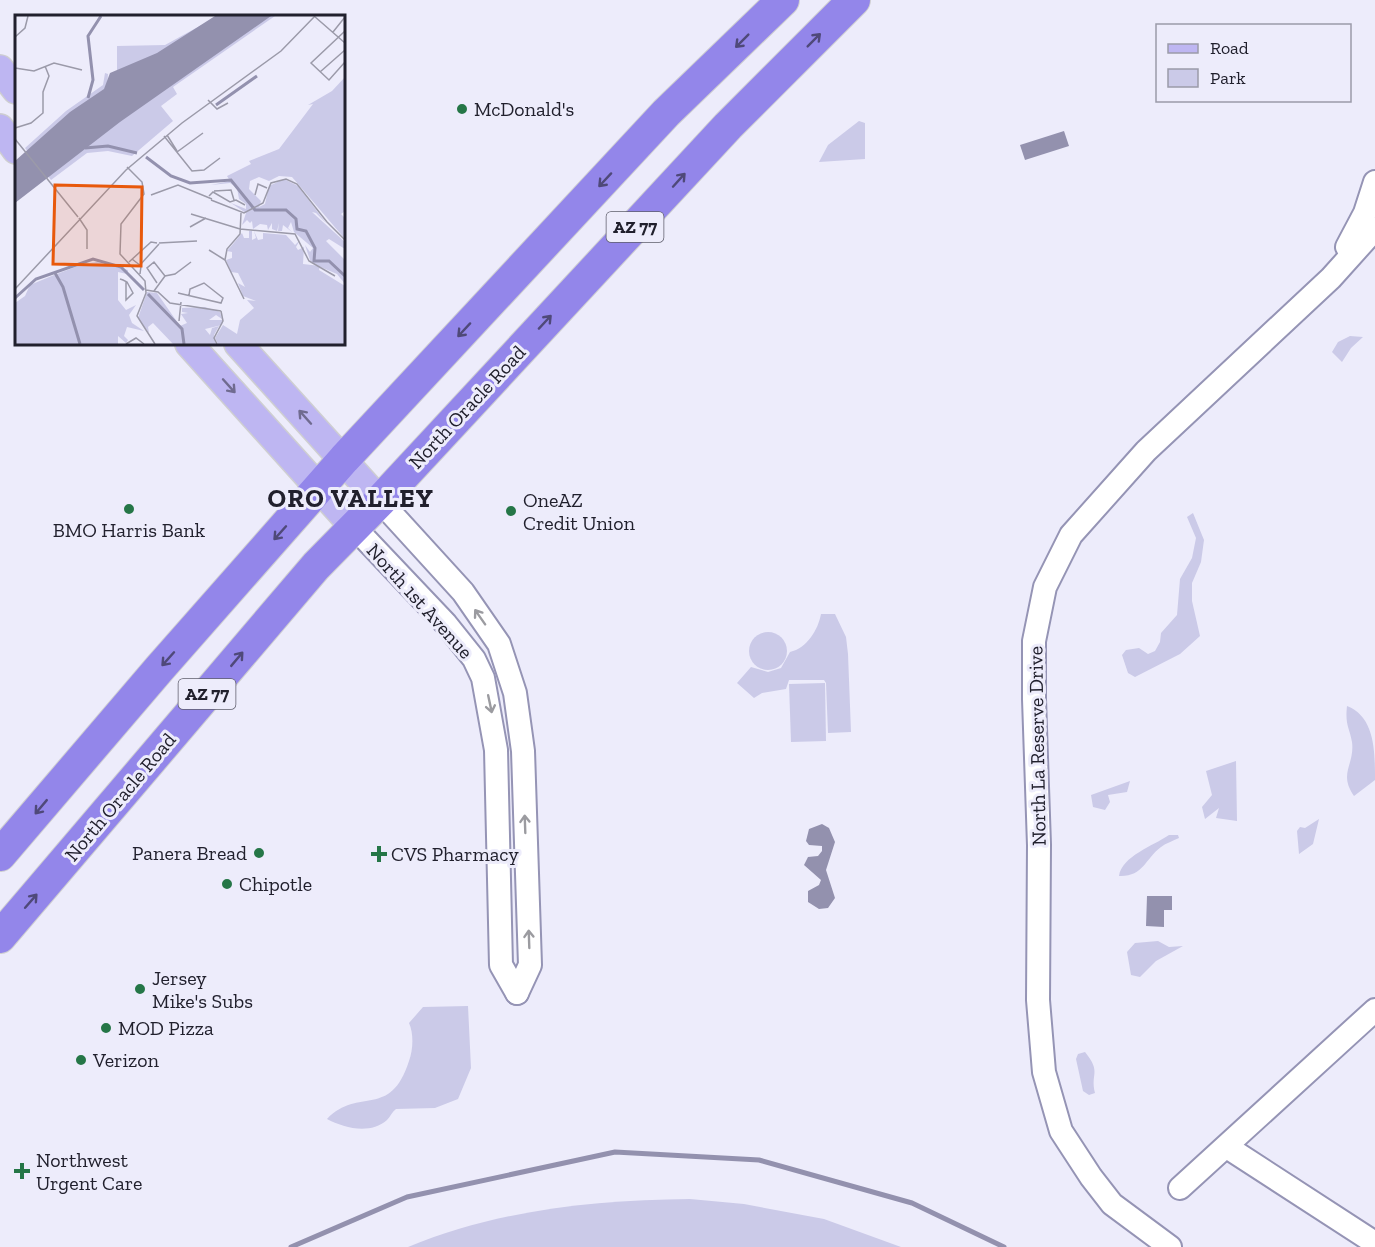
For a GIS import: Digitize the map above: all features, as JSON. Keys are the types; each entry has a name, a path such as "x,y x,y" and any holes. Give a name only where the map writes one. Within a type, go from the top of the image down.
{"highway":[{"name":"AZ 77","path":"0,855 159,669 344,459 666,113 783,0"},
{"name":"North Oracle Road","path":"0,937 316,566 380,501 728,126 854,0"}],"main road":[{"path":"0,69 15,89"},
{"path":"0,128 15,149"},
{"name":"North 1st Avenue","path":"190,345 354,527"},
{"name":"North 1st Avenue","path":"238,345 380,501"}],"street":[{"name":"North La Reserve Drive","path":"1330,278 1365,213 1375,182"},
{"name":"North La Reserve Drive","path":"1170,1247 1112,1204 1090,1177 1061,1131 1044,1072 1038,1000 1039,845 1034,641 1045,587 1071,535 1146,451 1330,278 1375,229"},
{"name":"North 1st Avenue","path":"354,527 446,624 474,659 488,697 496,750 501,965 517,993 530,965 523,751 514,693 499,644 463,592 380,501"},
{"path":"474,659 499,644"},
{"path":"1180,1188 1375,1010"},
{"path":"1227,1147 1373,1238"}],"green space":[{"path":"859,121 865,123 865,159 819,162 828,145"},
{"path":"1350,336 1363,337 1351,348 1342,362 1332,352 1338,342"},
{"path":"1193,513 1204,540 1201,562 1192,583 1192,601 1200,636 1180,654 1135,677 1128,673 1122,655 1126,650 1139,648 1148,654 1155,651 1160,642 1161,633 1177,615 1180,579 1192,558 1196,538 1187,517"},
{"path":"821,614 835,614 846,637 851,732 828,733 824,680 789,680 786,689 762,693 754,698 737,683 751,667 768,672 781,668 790,652 802,647 811,638"},
{"path":"768,632 782,637 787,651 782,665 768,670 754,665 749,651 754,637"},
{"path":"825,683 826,741 791,742 789,684"},
{"path":"1347,706 1363,718 1368,727 1372,736 1375,758 1375,780 1354,796 1347,781 1352,742 1347,722"},
{"path":"1236,761 1237,821 1216,818 1219,808 1205,819 1202,807 1212,795 1206,771"},
{"path":"1130,781 1127,792 1108,795 1110,802 1105,810 1093,807 1091,795"},
{"path":"1319,819 1313,844 1299,854 1297,831 1300,827 1305,828"},
{"path":"1169,835 1178,835 1179,838 1161,847 1133,874 1119,876 1121,869 1132,857"},
{"path":"1158,941 1169,947 1183,946 1156,961 1140,977 1131,975 1127,952 1135,943"},
{"path":"468,1006 471,1068 458,1099 435,1108 396,1109 380,1125 365,1129 341,1125 327,1119 339,1109 383,1097 393,1090 401,1079 410,1057 412,1037 409,1023 423,1007"},
{"path":"1085,1052 1094,1069 1095,1093 1089,1095 1083,1091 1076,1059 1078,1054"},
{"path":"690,1199 744,1204 824,1219 901,1247 408,1247 442,1234 511,1216 582,1205"}],"shaded area":[{"path":"1064,131 1069,146 1025,160 1020,145"},
{"path":"822,824 829,828 835,842 826,870 835,898 828,908 819,909 808,902 808,891 819,885 821,880 804,865 808,857 818,856 822,851 822,846 809,845 806,841 809,829"},
{"path":"1147,896 1172,896 1172,910 1164,910 1164,927 1146,926"}],"waterway":[{"path":"291,1247 407,1197 615,1152 759,1160 912,1203 1004,1247"}],"place":[{"name":"McDonald's","path":"462,109"},
{"name":"BMO Harris Bank","path":"129,509"},
{"name":"OneAZ Credit Union","path":"511,511"},
{"name":"Panera Bread","path":"259,853"},
{"name":"CVS Pharmacy","path":"379,854"},
{"name":"Chipotle","path":"227,884"},
{"name":"Jersey Mike's Subs","path":"140,989"},
{"name":"MOD Pizza","path":"106,1028"},
{"name":"Verizon","path":"81,1060"},
{"name":"Northwest Urgent Care","path":"22,1171"}],"district":[{"name":"ORO VALLEY","path":"351,498"}]}
